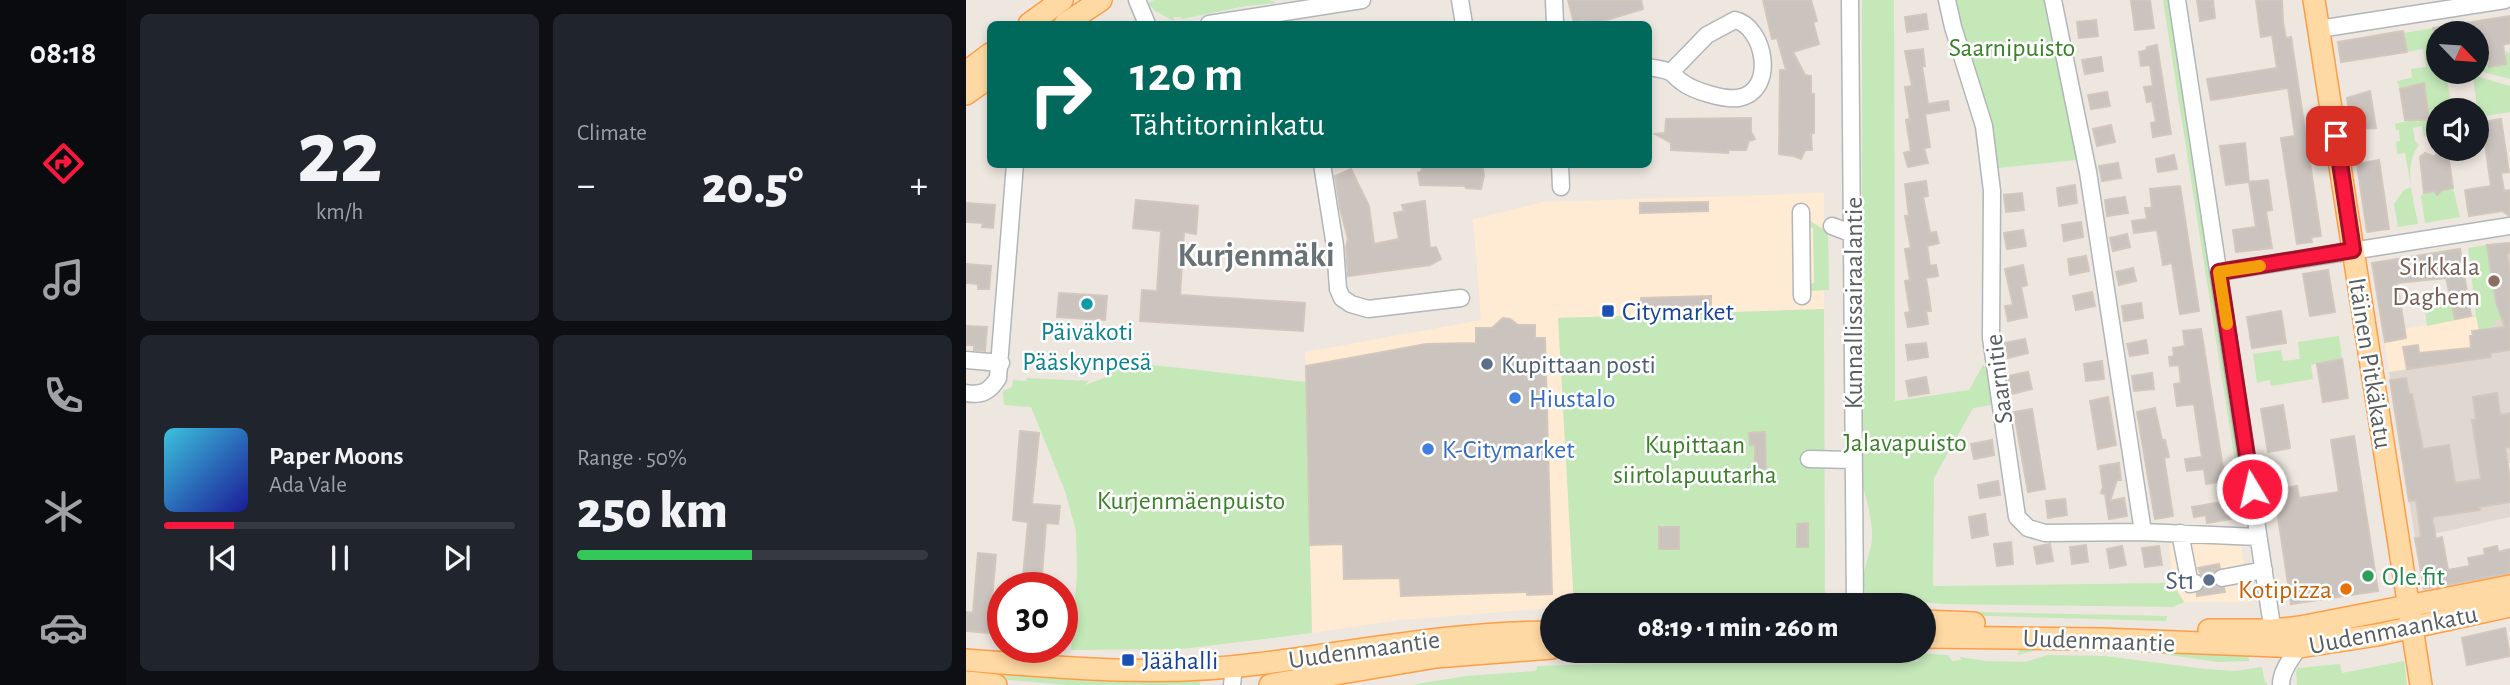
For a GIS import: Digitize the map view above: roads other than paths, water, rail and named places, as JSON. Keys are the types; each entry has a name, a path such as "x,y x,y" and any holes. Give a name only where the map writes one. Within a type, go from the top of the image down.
{"main road":[{"path":"1033,21 1062,0"},
{"path":"1070,21 1101,0"},
{"name":"Itäinen Pitkäkatu","path":"2315,0 2421,685"},
{"path":"966,72 987,56"},
{"path":"966,94 987,79"},
{"name":"Uudenmaankatu","path":"2283,647 2300,627 2510,586"},
{"name":"Uudenmaankatu","path":"2283,647 2316,646 2510,606"},
{"name":"Uudenmaantie","path":"1936,621 2224,631 2283,647"},
{"name":"Uudenmaantie","path":"966,660 1099,671 1233,676 1437,638 1540,633"},
{"name":"Uudenmaantie","path":"1936,637 2102,639 2283,647"},
{"name":"Uudenmaantie","path":"1270,685 1391,663 1483,652 1540,649"},
{"path":"966,682 996,685"}],"street":[{"path":"1137,0 1146,21"},
{"path":"1229,21 1362,0"},
{"path":"1460,0 1464,21"},
{"path":"1554,0 1555,21"},
{"name":"Kunnallissairaalantie","path":"1850,0 1855,593"},
{"name":"Saarnitie","path":"1947,0 1984,126 1992,191 1991,338 2017,517 2028,528 2045,533 2143,532 2259,537"},
{"path":"2053,0 2088,172 2143,532"},
{"path":"2177,0 2264,570 2283,647 2281,685"},
{"path":"2319,29 2505,0"},
{"path":"1652,68 1671,72 1687,86 1724,98 1737,98 1753,93 1758,88 1764,64 1750,30 1745,24 1735,20 1707,35 1671,72"},
{"path":"966,393 986,392 992,388 998,377 1015,168"},
{"path":"1323,168 1335,246 1338,289 1342,298 1368,309 1461,298"},
{"path":"1560,168 1561,187"},
{"path":"1801,212 1802,296"},
{"path":"1832,226 1853,234"},
{"path":"2219,272 2510,226"},
{"path":"966,360 1001,363"},
{"path":"1809,459 1853,460"},
{"path":"2180,533 2192,583"},
{"path":"2222,578 2264,570"}],"tunnel":[{"path":"2195,583 2222,578"}],"place":[{"name":"Sirkkala Daghem","path":"2494,281"},
{"name":"Päiväkoti Pääskynpesä","path":"1087,304"},
{"name":"Citymarket","path":"1608,311"},
{"name":"Kupittaan posti","path":"1487,364"},
{"name":"Hiustalo","path":"1515,398"},
{"name":"K-Citymarket","path":"1428,449"},
{"name":"Ole.fit","path":"2368,576"},
{"name":"St1","path":"2209,580"},
{"name":"Kotipizza","path":"2346,589"},
{"name":"Jäähalli","path":"1128,660"}],"district":[{"name":"Kurjenmäki","path":"1256,254"}],"park label":[{"name":"Saarnipuisto","path":"2012,47"},
{"name":"Jalavapuisto","path":"1905,442"},
{"name":"Kupittaan siirtolapuutarha","path":"1695,459"},
{"name":"Kurjenmäenpuisto","path":"1191,500"}]}
